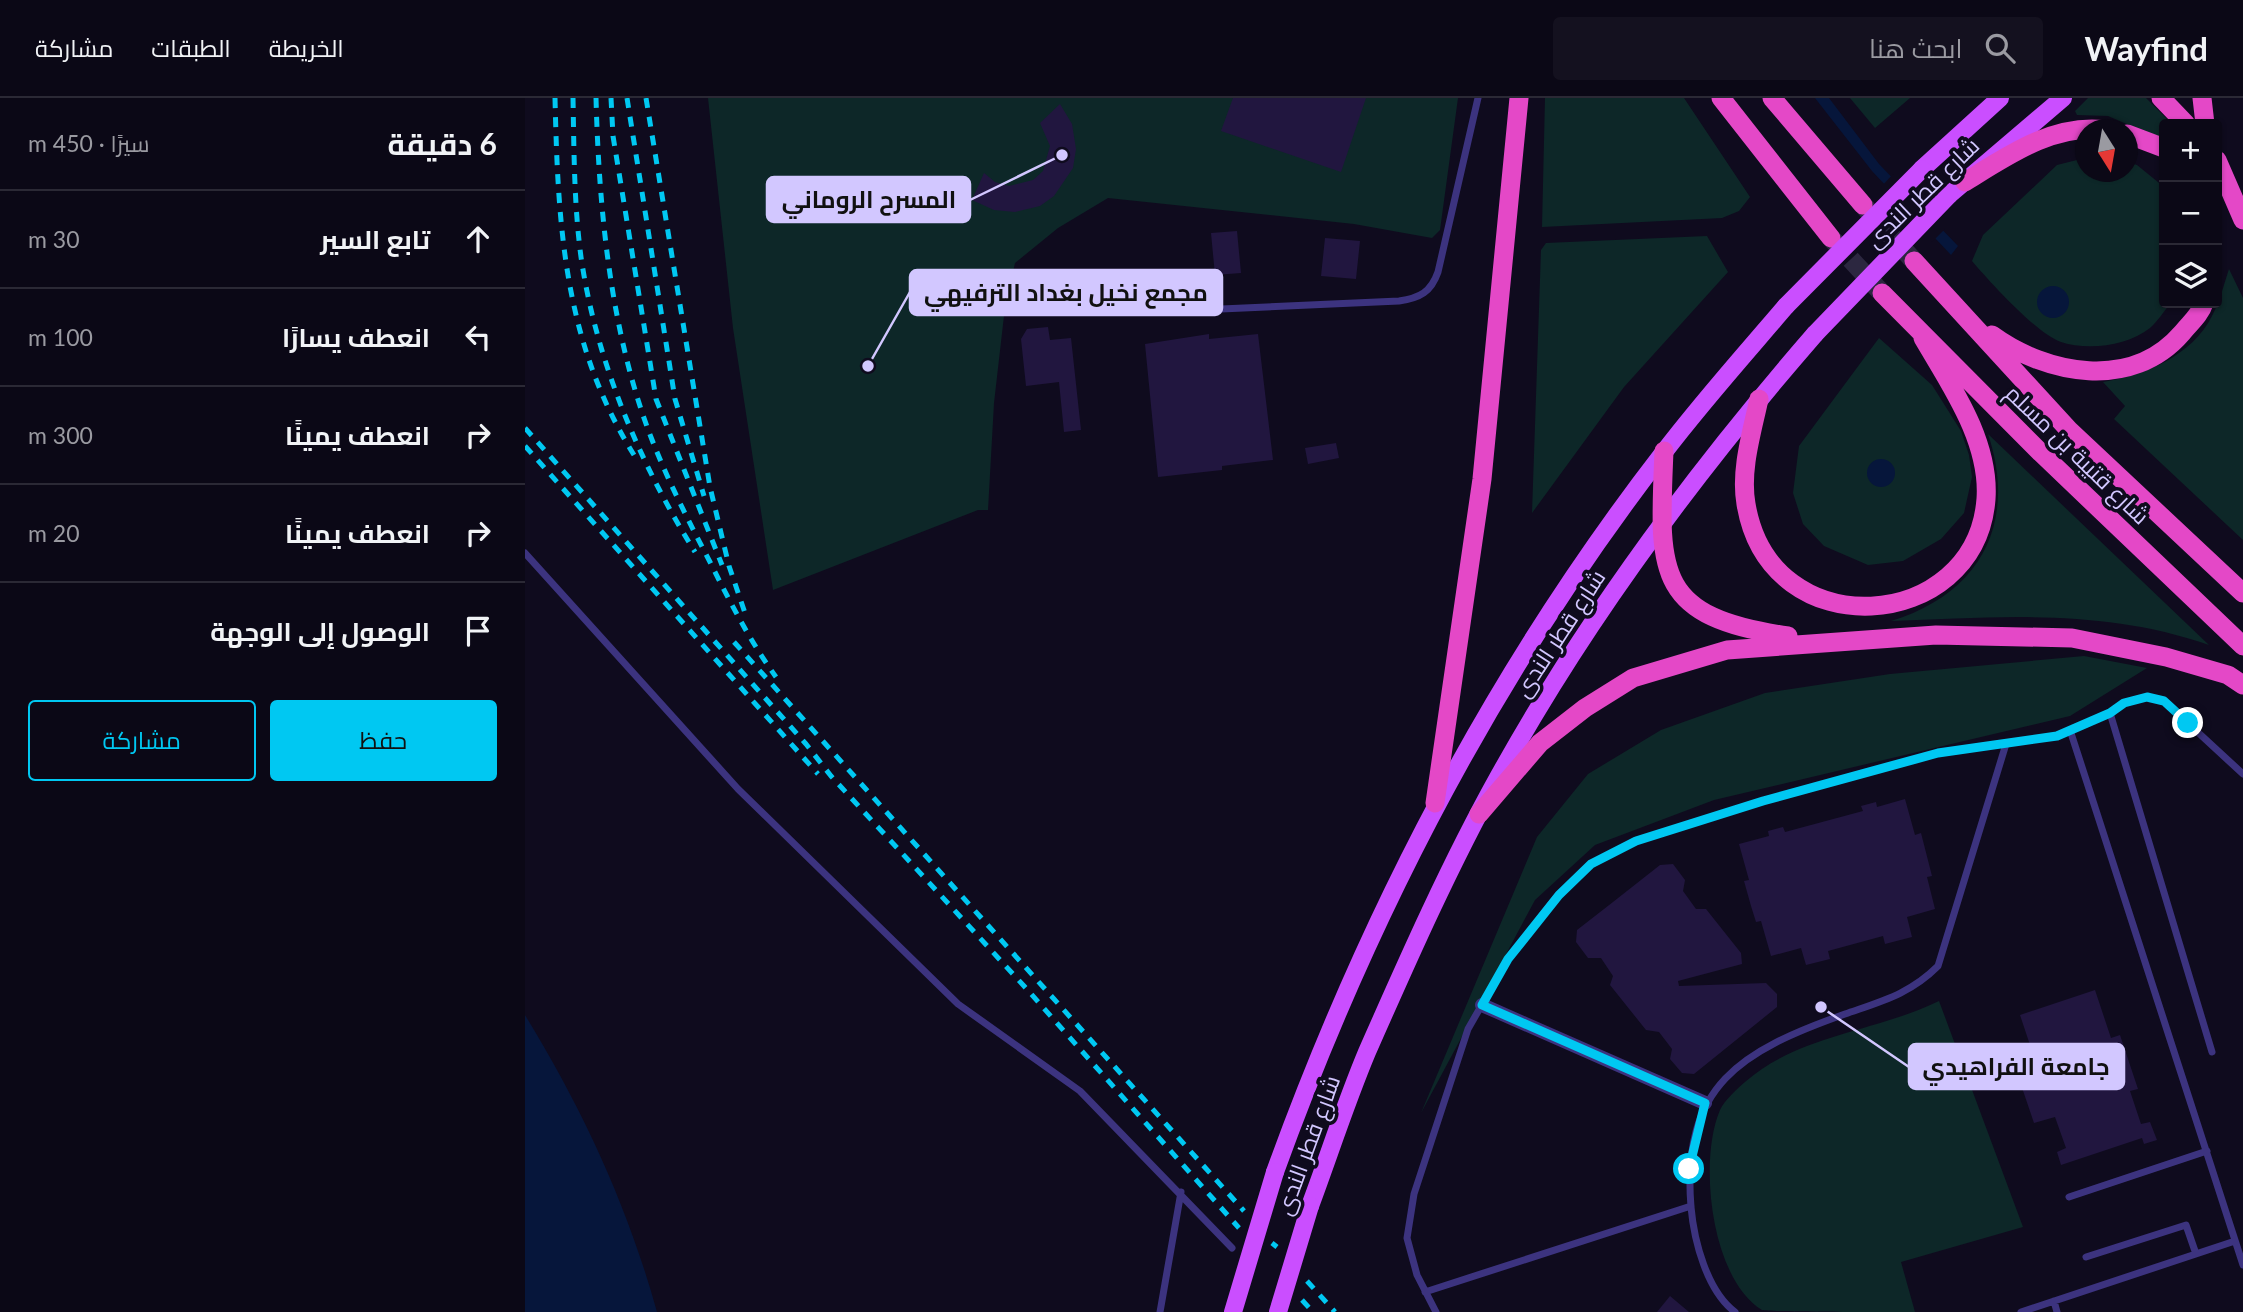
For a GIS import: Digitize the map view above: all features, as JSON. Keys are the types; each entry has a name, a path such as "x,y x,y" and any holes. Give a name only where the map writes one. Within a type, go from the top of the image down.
{"highway":[{"path":"1436,803 1482,479 1519,98"},
{"path":"1721,98 1831,238"},
{"path":"1772,98 1863,205"},
{"path":"2161,98 2181,119"},
{"path":"2202,98 2204,119"},
{"path":"1965,182 2018,149 2055,134 2075,131"},
{"path":"2138,138 2159,146"},
{"path":"2222,175 2243,220"},
{"name":"شارع قتيبة بن مسلم","path":"1914,261 2069,430 2243,593"},
{"name":"شارع قتيبة بن مسلم","path":"1882,293 1923,338 2243,646"},
{"path":"1959,312 2026,357 2072,371 2107,371 2138,363 2173,343 2200,308"},
{"path":"1759,399 1746,462 1745,502 1757,546 1781,577 1812,597 1843,605 1882,607 1923,593 1955,569 1976,538 1986,499 1981,452 1961,402 1923,338"},
{"path":"1664,452 1662,549 1674,583 1692,606 1714,620 1753,631 1826,641"},
{"path":"1479,814 1540,743 1585,708 1633,678 1727,650 1936,635 2071,638 2166,657 2228,675 2243,685"}],"main road":[{"name":"شارع قطر الندى","path":"1233,1312 1275,1172 1333,1027 1436,803 1533,640 1664,452 1786,306 1922,169 2000,98"},
{"name":"شارع قطر الندى","path":"1278,1312 1310,1206 1367,1054 1479,814 1557,677 1662,524 1759,399 1815,334 1949,195 2063,98"}],"street":[{"path":"1482,1005 1705,1103"}],"lane":[{"path":"1153,312 1399,301 1425,294 1434,284 1438,272 1478,98"},
{"path":"525,553 738,789 958,1004 1080,1091 1181,1192 1232,1248"},
{"path":"1436,1312 1417,1275 1407,1238 1414,1194 1468,1029 1508,959 1559,895 1591,864 1636,841 1763,801 1938,753 2057,736 2110,713 2124,703 2147,697 2164,701 2243,774"},
{"path":"2110,713 2213,1052"},
{"path":"2070,730 2243,1265"},
{"path":"1735,1312 1724,1304 1702,1257 1691,1206 1688,1174 1705,1103 1724,1077 1757,1051 1800,1030 1919,985 1938,966 2006,744"},
{"path":"2069,1197 2207,1151"},
{"path":"1160,1312 1181,1192"},
{"path":"1425,1292 1691,1206"},
{"path":"2086,1257 2186,1225 2196,1254"},
{"path":"2021,1312 2235,1241"},
{"path":"2054,1301 2057,1312"}],"green space":[{"path":"708,98 1458,98 1440,230 1432,238 1354,224 1108,198 1058,228 1015,263 1005,307 994,403 988,510 978,510 773,590 733,328"},
{"path":"1545,98 1684,98 1750,197 1739,211 1722,218 1542,227"},
{"path":"1850,98 1910,98 1875,128"},
{"path":"2088,98 2146,98 2167,119 2159,119 2159,138 2138,129 2138,119 2077,115 2075,111"},
{"path":"2075,160 2075,182 2138,182 2138,166 2159,183 2159,308 2167,308 2153,325 2141,334 2107,345 2083,346 2061,342 2039,328 2014,306 1972,261 1983,235 2057,165"},
{"path":"1707,236 1728,272 1624,387 1532,513 1541,250 1546,243"},
{"path":"2229,269 2243,298 2243,540 2114,419 2125,406 2103,382 2151,369 2180,353 2203,330 2216,308 2222,308 2222,292"},
{"path":"1879,338 1932,385 1961,431 1969,455 1972,477 1964,513 1941,539 1903,561 1868,565 1824,546 1803,524 1793,493 1799,446"},
{"path":"1988,434 2209,645 2170,633 2091,620 2012,617 1891,621 1922,609 1948,593 1969,573 1984,551 1994,525 1998,497 1996,466"},
{"path":"2084,656 2147,668 2070,716 1714,800 1595,845 1535,900 1421,1113 1537,837 1588,774 1661,730 1765,693 1890,674"},
{"path":"1939,1001 2023,1227 1901,1262 1915,1312 1762,1310 1745,1295 1731,1273 1720,1247 1710,1188 1710,1158 1713,1132 1720,1110 1745,1082 1790,1053"}],"water":[{"path":"1815,98 1829,98 1879,164 1958,246 1951,255 1872,171"},
{"path":"2053,286 2065,290 2069,302 2065,314 2053,318 2041,314 2037,302 2041,290"},
{"path":"1881,459 1891,463 1895,473 1891,483 1881,487 1871,483 1867,473 1871,463"},
{"path":"525,1015 566,1086 602,1159 632,1233 657,1312 525,1312"}],"pier":[{"path":"1893,174 1945,229 1932,242 1881,187"}],"building":[{"path":"1233,98 1366,98 1341,172 1221,131"},
{"path":"1060,104 1072,124 1076,149 1073,168 1054,196 1040,206 1015,212 994,210 972,200 984,173 995,182 1009,186 1033,180 1043,171 1050,146 1040,123"},
{"path":"1237,231 1241,273 1215,275 1211,233"},
{"path":"1325,238 1360,241 1356,279 1321,276"},
{"path":"1048,327 1050,340 1071,338 1081,430 1064,432 1059,382 1026,386 1021,339 1027,329"},
{"path":"1209,334 1209,339 1258,334 1273,460 1222,466 1222,470 1158,477 1145,344"},
{"path":"1336,443 1339,458 1308,464 1305,448"},
{"path":"1905,799 1915,835 1921,833 1932,876 1927,877 1935,909 1907,917 1912,937 1885,944 1883,936 1828,951 1830,959 1806,965 1801,948 1771,956 1761,921 1756,922 1751,906 1744,881 1749,880 1739,844 1769,836 1768,831 1783,827 1785,832 1863,811 1861,806 1876,802 1877,807"},
{"path":"1673,864 1685,880 1683,891 1696,909 1706,909 1741,953 1742,964 1678,981 1679,986 1766,983 1777,994 1777,1007 1694,1074 1682,1073 1670,1059 1672,1049 1659,1032 1646,1030 1610,985 1613,976 1601,958 1588,958 1576,942 1577,930 1660,865"},
{"path":"2095,990 2111,1038 2120,1035 2138,1089 2130,1091 2141,1124 2150,1122 2157,1140 2144,1144 2142,1138 2061,1165 2057,1152 2066,1148 2055,1117 2034,1123 2016,1070 2036,1063 2020,1015"},
{"path":"1670,1296 1689,1312 1657,1312"}],"tunnel":[{"path":"1863,205 1914,261"},
{"path":"1831,238 1880,291"}],"railway":[{"path":"555,98 559,192 569,283 593,370 611,413 634,455"},
{"path":"573,98 581,257 597,335 609,373 639,447 695,552"},
{"path":"596,98 600,182 609,267 636,392 670,482 741,621 776,677"},
{"path":"611,98 613,136 656,399 722,565"},
{"path":"627,98 675,399 704,496"},
{"path":"646,98 710,487 729,566 745,613"},
{"path":"525,428 806,744 831,776 1024,986 1239,1228"},
{"path":"525,446 818,774"},
{"path":"734,642 1244,1211"},
{"path":"1272,1243 1277,1247"},
{"path":"1307,1281 1335,1312"},
{"path":"1302,1300 1313,1312"}],"place":[{"name":"المسرح الروماني","path":"1062,155"},
{"name":"مجمع نخيل بغداد الترفيهي","path":"868,366"},
{"name":"جامعة الفراهيدي","path":"1821,1007"}],"route":[{"path":"1689,1169 1695,1135 1705,1103 1482,1005 1508,959 1559,895 1591,864 1636,841 1763,801 1938,753 2057,736 2110,713 2124,703 2147,697 2164,701 2188,723"}]}
